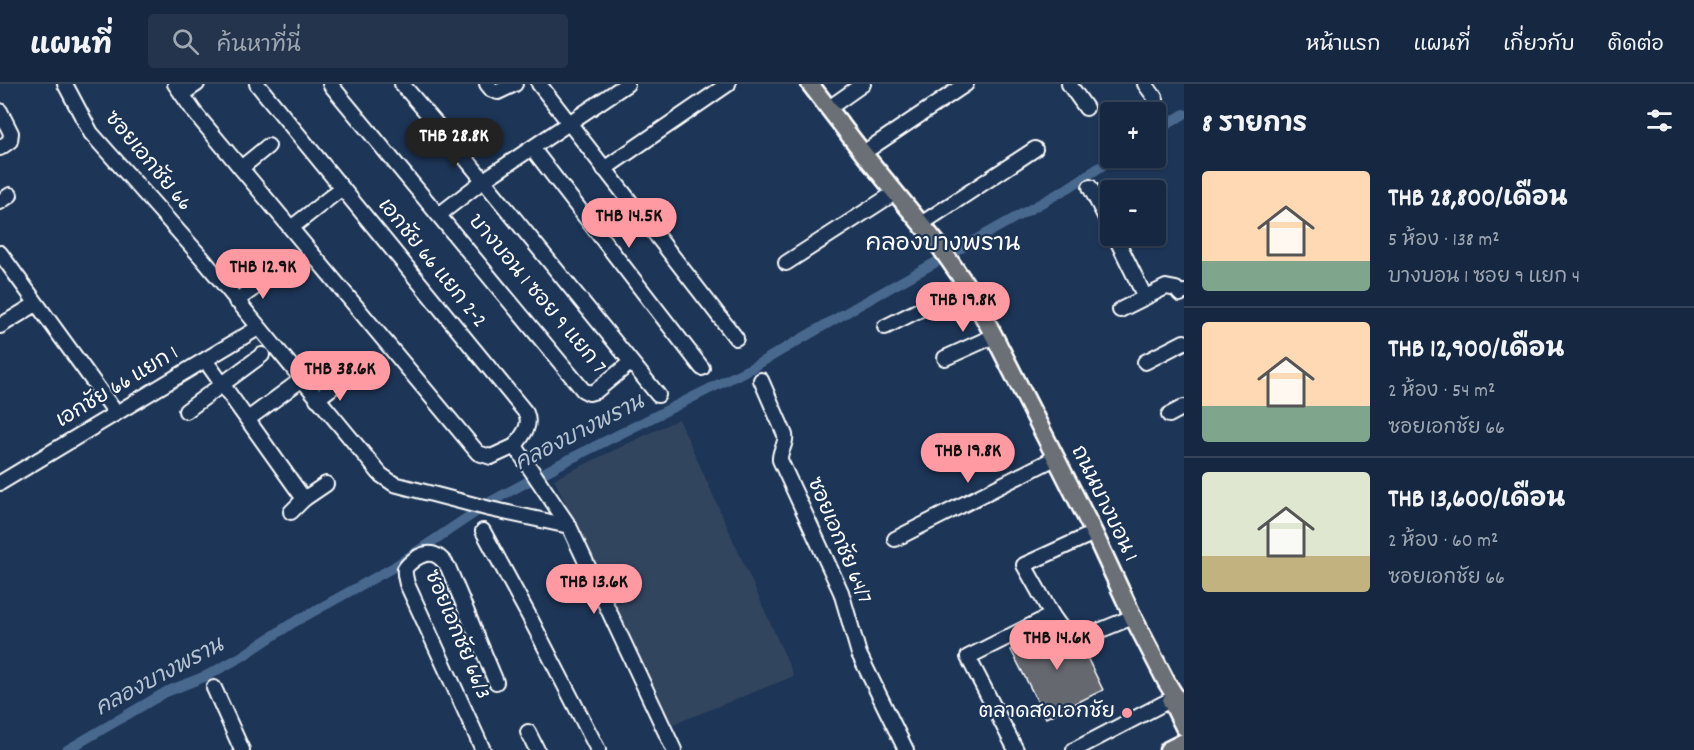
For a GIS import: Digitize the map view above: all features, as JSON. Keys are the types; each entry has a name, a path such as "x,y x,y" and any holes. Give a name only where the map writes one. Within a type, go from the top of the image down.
{"main road":[{"name":"ถนนบางบอน 1","path":"810,84 940,247 966,286 1094,532 1133,617 1167,683 1184,727"},
{"path":"1168,750 1184,742"}],"street":[{"path":"197,84 179,89 241,168 478,453 491,457 515,446 569,526 674,750"},
{"name":"เอกชัย 66 แยก 2-2","path":"257,84 526,413 529,422 515,446"},
{"name":"บางบอน 1 ซอย 9 แยก 7","path":"330,84 440,214 583,390 589,393 596,391 630,363"},
{"path":"402,84 439,127"},
{"path":"491,88 505,90 514,84"},
{"path":"539,84 736,338"},
{"path":"440,214 484,180 627,84"},
{"path":"604,169 728,84"},
{"path":"829,108 863,84"},
{"path":"863,153 966,84"},
{"path":"1069,84 1086,108"},
{"path":"1144,84 1156,99"},
{"name":"ซอยเอกชัย 66","path":"69,85 91,133 202,258 381,475 394,484 490,509 569,526"},
{"path":"0,111 11,133 10,141 0,148"},
{"path":"449,138 658,395"},
{"path":"241,168 268,146"},
{"path":"532,148 702,368"},
{"path":"921,224 1035,149"},
{"path":"1090,187 1100,206"},
{"path":"291,228 342,188"},
{"path":"786,263 896,192"},
{"path":"1120,246 1145,297"},
{"path":"0,255 116,413"},
{"path":"236,301 272,274"},
{"path":"885,327 966,286"},
{"path":"1120,310 1166,287 1176,289 1183,297"},
{"path":"0,326 36,304"},
{"name":"เอกชัย 66 แยก 1","path":"0,483 258,328"},
{"path":"945,358 994,336"},
{"path":"1145,362 1184,342"},
{"path":"186,411 262,355"},
{"path":"210,367 304,499"},
{"path":"317,399 343,379"},
{"path":"248,419 301,380"},
{"name":"ซอยเอกชัย 64/7","path":"761,380 785,435 780,460 840,592 859,654 906,750"},
{"path":"1169,415 1184,407"},
{"path":"895,539 1055,458"},
{"path":"291,512 304,499 326,484"},
{"path":"483,531 598,750"},
{"path":"1094,532 1024,565 1053,615 1068,635 1084,637 1133,617"},
{"name":"ซอยเอกชัย 66/3","path":"483,750 407,584 404,573 406,568 421,555 429,553 437,555 448,567 496,682"},
{"path":"1016,750 968,657 1053,615"},
{"path":"214,688 242,750"},
{"path":"1074,750 1177,705"},
{"path":"528,732 537,750"}],"shaded area":[{"path":"679,419 794,676 669,726 554,479"}],"building":[{"path":"1059,626 1080,643 1103,690 1046,718 1011,650"}],"waterway":[{"name":"คลองบางพราน","path":"1166,125 1184,114"},
{"name":"คลองบางพราน","path":"67,750 166,692 206,676 241,657 291,624 394,567 492,501 562,463 753,367 1068,188 1100,167"}],"place":[{"name":"ตลาดสดเอกชัย","path":"1127,713"}],"district":[{"name":"คลองบางพราน","path":"943,245"}]}
